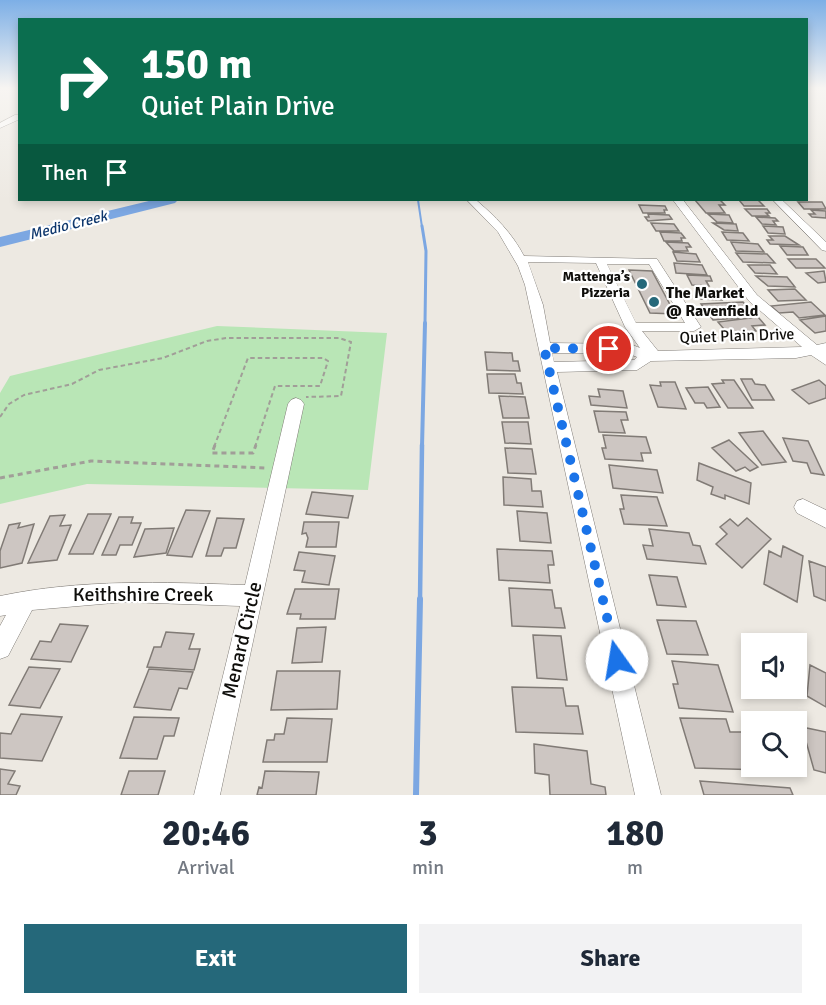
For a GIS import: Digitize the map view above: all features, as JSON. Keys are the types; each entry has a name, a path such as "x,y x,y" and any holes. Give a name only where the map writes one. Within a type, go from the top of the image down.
{"street":[{"path":"472,201 499,225 522,259 535,291 544,348 648,795"},
{"path":"679,201 753,298 796,337 821,349 826,360"},
{"path":"778,201 826,248"},
{"path":"522,259 653,261 694,327 632,327"},
{"path":"600,260 632,327 651,356"},
{"name":"Quiet Plain Drive","path":"544,348 630,349 651,356 796,353 821,349"},
{"name":"Quiet Plain Drive","path":"549,368 637,365 651,356"},
{"name":"Menard Circle","path":"207,795 297,400"},
{"path":"803,507 826,519"},
{"name":"Keithshire Creek","path":"0,606 26,599 88,591 252,596"},
{"path":"0,648 26,599"}],"path":[{"path":"0,417 9,404 24,395 72,384 99,370 163,358 207,341 226,338 339,338 351,342 341,396 297,400"},
{"path":"248,358 323,358 328,361 320,386 277,385 274,388 253,453 212,453 248,358"},
{"path":"0,478 107,461 217,464 278,478"}],"green space":[{"path":"217,326 387,333 368,490 87,484 0,504 0,393 10,376"}],"building":[{"path":"696,201 721,201 725,205 719,205 725,213 706,213"},
{"path":"740,201 759,201 764,206 744,206"},
{"path":"798,202 822,202 826,209 804,209"},
{"path":"639,205 665,206 667,210 664,210 665,213 643,213"},
{"path":"745,209 767,209 770,213 766,213 769,216 752,216"},
{"path":"811,210 826,211 826,218 812,217 809,214 815,214"},
{"path":"648,214 669,215 672,219 648,221 645,217 649,217"},
{"path":"708,214 729,215 733,223 717,222"},
{"path":"756,217 775,218 778,221 773,221 776,225 762,224"},
{"path":"651,223 674,224 679,231 656,231"},
{"path":"713,223 736,224 738,231 724,230"},
{"path":"763,226 783,227 785,234 768,233"},
{"path":"660,232 681,233 685,238 681,238 682,241 664,241"},
{"path":"722,232 743,233 749,241 727,240"},
{"path":"769,236 785,236 799,245 770,244 767,240 773,240"},
{"path":"666,242 688,243 691,247 686,247 688,251 674,251"},
{"path":"731,242 758,244 764,252 736,251"},
{"path":"780,246 803,247 808,255 787,255"},
{"path":"673,252 696,254 700,262 677,261"},
{"path":"736,253 767,254 775,263 743,262"},
{"path":"788,259 816,259 825,268 796,268"},
{"path":"674,263 702,265 707,275 676,273"},
{"path":"748,265 770,265 777,274 755,273"},
{"path":"629,270 652,271 675,314 650,313"},
{"path":"824,271 826,282 818,283 806,273"},
{"path":"687,275 710,276 712,281 706,281 709,286 692,285"},
{"path":"756,276 787,277 795,287 768,286"},
{"path":"695,289 716,290 722,300 701,299"},
{"path":"795,289 806,300 778,301 768,290"},
{"path":"743,302 749,309 732,310 739,318 713,320 701,304"},
{"path":"811,302 825,315 799,318 793,312 779,313 771,306"},
{"path":"826,316 826,331 815,333 800,320"},
{"path":"758,317 765,325 752,326 756,331 729,335 718,322"},
{"path":"485,352 512,353 513,361 518,361 520,371 487,370"},
{"path":"487,374 515,374 517,383 521,383 523,394 489,393"},
{"path":"741,379 752,379 755,384 765,385 774,400 752,400"},
{"path":"722,380 734,380 753,408 728,408 712,384 724,383"},
{"path":"819,380 826,386 826,398 809,404 792,390"},
{"path":"660,382 675,382 686,409 658,407 650,385 661,386"},
{"path":"708,387 720,407 707,408 704,403 695,403 686,388"},
{"path":"598,389 623,391 627,408 591,405 589,396 600,397"},
{"path":"499,396 525,397 529,418 503,418"},
{"path":"594,411 626,412 628,420 621,420 625,433 599,432"},
{"path":"502,422 528,422 531,444 505,443"},
{"path":"763,431 786,462 762,465 739,433"},
{"path":"603,435 646,437 651,453 641,453 643,461 605,459 602,448 606,448"},
{"path":"783,438 808,441 824,475 811,473 807,463 793,461"},
{"path":"729,440 758,467 750,471 745,467 736,471 712,448"},
{"path":"505,448 532,449 536,474 508,473"},
{"path":"699,463 751,483 749,504 725,495 725,499 711,494 713,487 697,480"},
{"path":"609,465 657,470 663,493 613,488"},
{"path":"503,477 531,479 532,491 541,491 543,507 504,505"},
{"path":"312,492 353,496 348,518 306,514"},
{"path":"621,495 657,497 667,526 624,524 620,509 624,509"},
{"path":"186,510 210,511 192,557 167,555"},
{"path":"517,511 547,513 551,543 520,541"},
{"path":"88,514 111,514 93,554 69,554"},
{"path":"65,515 60,526 71,525 57,560 28,563 50,516"},
{"path":"119,517 133,517 131,523 141,523 132,545 120,545 116,555 102,555"},
{"path":"217,518 244,519 236,548 224,548 221,556 206,556"},
{"path":"747,518 771,539 742,568 716,544 727,534 720,527 730,519 738,526"},
{"path":"304,522 339,522 336,547 306,547 308,538 306,533 302,534"},
{"path":"20,523 18,528 34,524 22,563 0,568 0,551 9,525"},
{"path":"174,528 166,553 134,557 145,529"},
{"path":"649,529 689,533 693,545 700,546 706,564 647,559 643,545 653,546"},
{"path":"783,546 803,556 797,602 764,584 769,551 781,557"},
{"path":"497,549 552,551 554,565 548,565 550,583 499,580"},
{"path":"299,552 335,556 329,585 302,582 305,571 294,570"},
{"path":"809,561 826,567 826,601 814,596"},
{"path":"649,575 677,577 686,607 657,605"},
{"path":"509,588 552,590 555,608 561,608 565,628 512,626"},
{"path":"295,589 339,589 335,619 300,619 301,614 287,614"},
{"path":"657,620 696,621 708,655 667,654"},
{"path":"60,624 88,626 71,662 31,659 40,641 51,642"},
{"path":"326,627 322,662 292,663 297,628"},
{"path":"166,632 194,634 189,649 200,649 194,670 147,667 154,647 161,647"},
{"path":"533,635 561,636 567,680 537,678"},
{"path":"672,661 718,665 733,712 679,708 673,684 678,684"},
{"path":"810,665 826,673 826,707 807,696"},
{"path":"29,667 60,669 40,708 9,705"},
{"path":"149,669 193,672 187,689 179,688 171,710 134,707"},
{"path":"277,671 340,671 337,709 271,710"},
{"path":"512,687 563,688 566,706 578,706 583,734 516,732"},
{"path":"21,714 62,717 42,761 0,758 0,733 11,734"},
{"path":"134,717 179,718 174,736 164,736 157,759 120,758"},
{"path":"287,718 332,719 327,762 263,762 267,740 274,740 275,734 284,734"},
{"path":"680,718 726,719 730,732 741,732 741,769 695,768"},
{"path":"807,728 826,732 826,773 814,770 807,745"},
{"path":"534,744 587,751 591,784 605,787 606,795 550,795 549,775 535,773"},
{"path":"0,769 15,771 8,784 20,786 16,795 0,795"},
{"path":"129,771 165,771 158,795 121,795"},
{"path":"265,771 319,772 316,795 257,795 259,787 262,788"},
{"path":"700,781 790,788 793,795 704,795"}],"waterway":[{"name":"Medio Creek","path":"0,242 166,201"},
{"path":"418,201 422,227"},
{"path":"422,226 426,251 425,324"},
{"path":"422,447 425,323"},
{"path":"420,601 422,445"},
{"path":"416,795 420,599"}],"place":[{"name":"Mattenga’s Pizzeria","path":"642,284"},
{"name":"The Market @ Ravenfield","path":"654,302"}],"route":[{"path":"609,349 544,348 617,660"}]}
